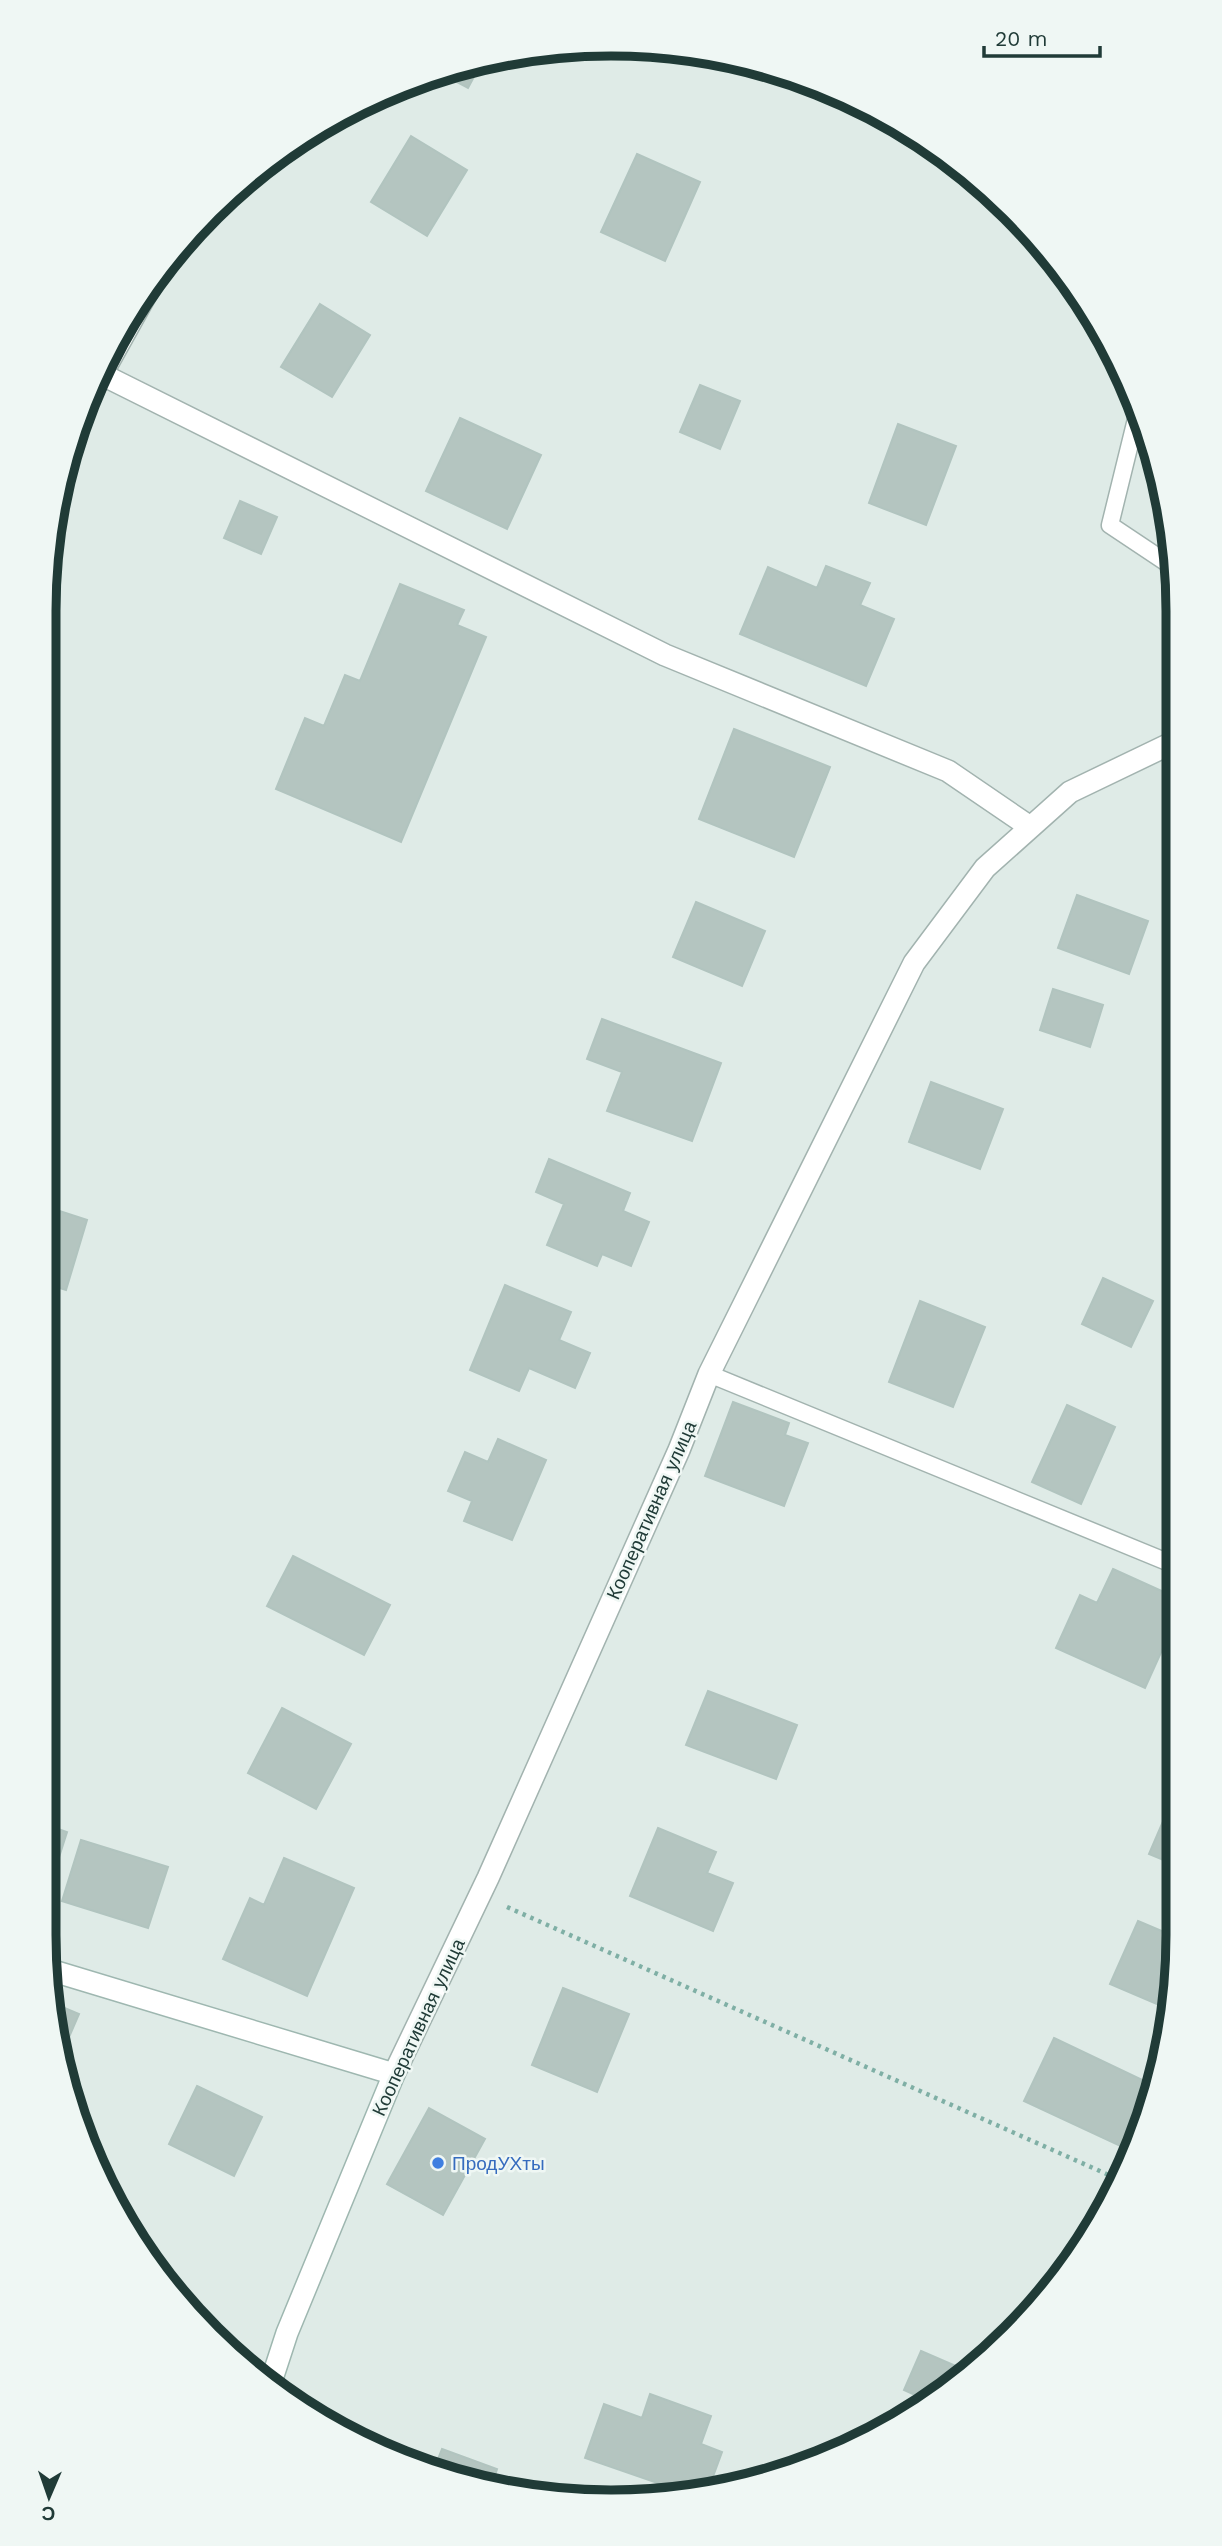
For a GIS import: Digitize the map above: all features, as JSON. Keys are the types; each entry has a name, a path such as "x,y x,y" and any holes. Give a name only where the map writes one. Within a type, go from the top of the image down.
{"street":[{"path":"108,377 665,655 948,771 1030,827"},
{"name":"Кооперативная улица","path":"273,2375 287,2333 394,2074 480,1895 679,1450 709,1374 914,964 985,868 1070,792 1166,746"},
{"path":"57,1972 394,2074"}],"lane":[{"path":"1134,426 1110,525 1163,561"},
{"path":"709,1374 1166,1561"}],"path":[{"path":"480,1895 1111,2176"}],"building":[{"path":"476,73 468,88 452,79"},
{"path":"411,136 467,170 427,236 371,202"},
{"path":"637,154 700,182 665,261 601,232"},
{"path":"320,304 370,335 332,397 281,367"},
{"path":"700,385 740,401 720,449 680,432"},
{"path":"460,418 541,455 507,529 426,491"},
{"path":"898,424 956,446 926,525 869,503"},
{"path":"240,501 277,517 261,554 224,538"},
{"path":"826,566 870,583 860,605 894,619 866,686 740,634 768,567 817,588"},
{"path":"400,584 464,610 457,625 486,637 401,842 276,789 305,718 324,726 345,675 360,681"},
{"path":"734,729 830,767 794,857 699,819"},
{"path":"1077,895 1148,921 1129,974 1058,948"},
{"path":"696,902 765,931 742,986 673,957"},
{"path":"1053,989 1103,1005 1090,1047 1040,1030"},
{"path":"602,1019 721,1063 692,1141 607,1111 622,1072 587,1059"},
{"path":"931,1082 1003,1109 980,1169 909,1142"},
{"path":"549,1159 630,1193 623,1211 649,1222 631,1266 602,1254 597,1266 547,1245 564,1204 536,1192"},
{"path":"56,1210 87,1220 66,1290 56,1287"},
{"path":"1103,1278 1153,1301 1131,1347 1082,1324"},
{"path":"505,1285 571,1312 559,1340 590,1353 575,1388 529,1368 519,1391 470,1370"},
{"path":"920,1301 985,1327 953,1407 889,1382"},
{"path":"733,1402 789,1423 785,1435 808,1443 784,1506 705,1476"},
{"path":"1067,1405 1115,1427 1081,1504 1032,1482"},
{"path":"498,1439 546,1460 512,1540 464,1521 472,1501 448,1491 465,1452 488,1462"},
{"path":"293,1556 390,1605 364,1655 267,1606"},
{"path":"1113,1569 1166,1593 1166,1641 1145,1688 1056,1648 1080,1595 1097,1603"},
{"path":"708,1691 797,1725 776,1779 686,1745"},
{"path":"282,1708 351,1744 316,1809 248,1773"},
{"path":"1166,1814 1166,1861 1149,1854"},
{"path":"56,1828 67,1832 56,1866"},
{"path":"658,1828 716,1852 707,1873 733,1883 713,1931 630,1896"},
{"path":"81,1840 168,1867 148,1928 62,1901"},
{"path":"284,1858 354,1888 307,1996 223,1959 250,1898 264,1905"},
{"path":"1138,1921 1166,1933 1161,2006 1110,1984"},
{"path":"563,1988 629,2014 597,2092 532,2065"},
{"path":"61,2006 79,2014 67,2042"},
{"path":"1054,2038 1146,2082 1124,2148 1024,2101"},
{"path":"197,2086 262,2117 234,2176 169,2144"},
{"path":"429,2108 485,2139 443,2215 387,2184"},
{"path":"921,2351 959,2367 918,2396 904,2390"},
{"path":"650,2394 711,2416 701,2444 722,2452 712,2480 668,2487 585,2458 604,2404 642,2418"},
{"path":"442,2449 497,2469 494,2477 437,2462"}],"place":[{"name":"ПродУХты","path":"438,2163"}]}
